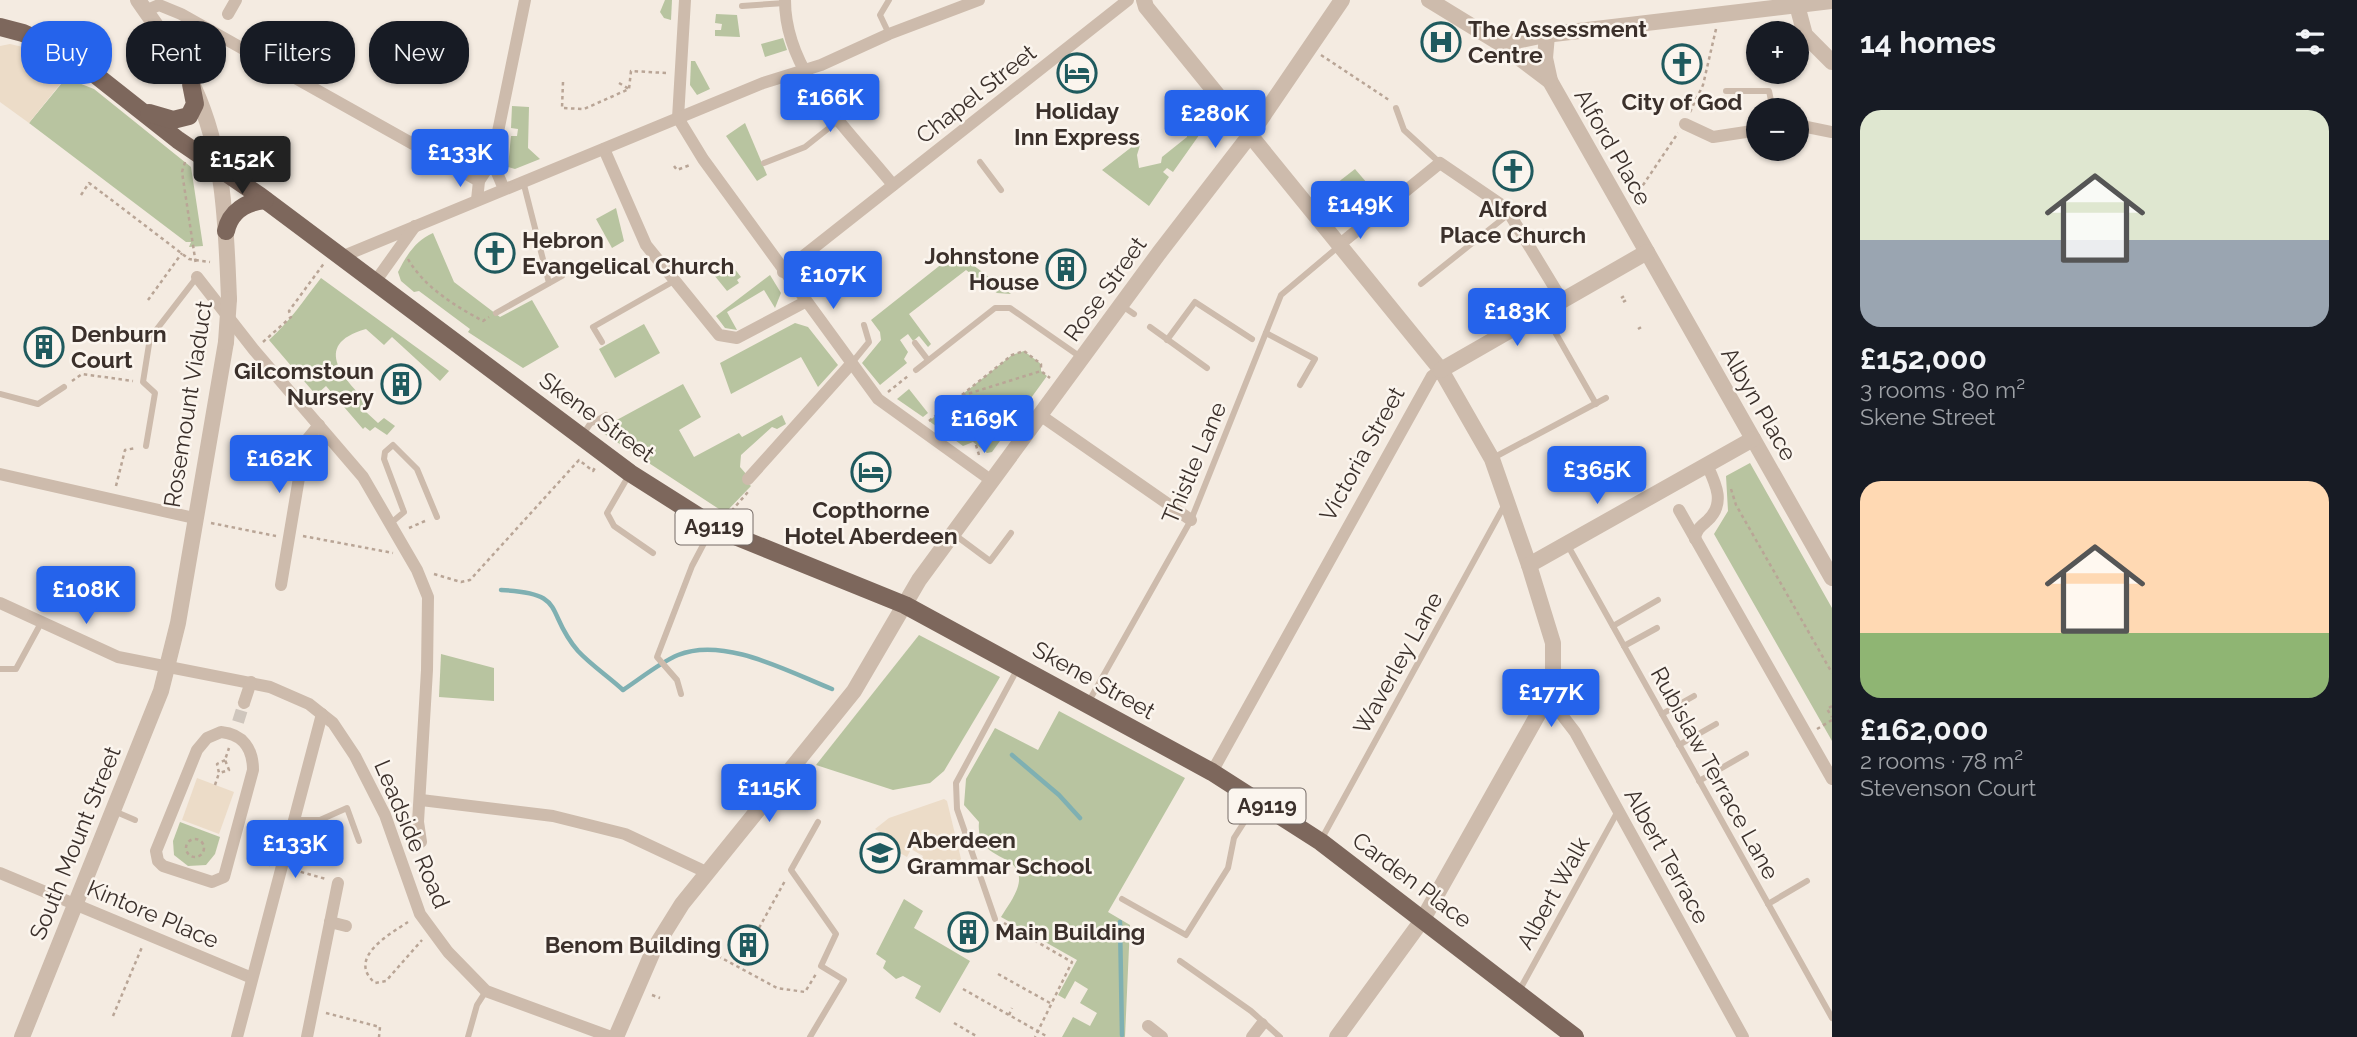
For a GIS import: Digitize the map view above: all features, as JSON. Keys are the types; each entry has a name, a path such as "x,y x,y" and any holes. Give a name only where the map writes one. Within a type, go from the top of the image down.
{"main road":[{"name":"Skene Street","path":"0,27 23,33 69,54 603,455 717,528 905,605 1212,772"},
{"path":"134,105 164,118 185,118 195,104 191,84"},
{"path":"226,231 230,218 239,209 265,200"},
{"name":"Carden Place","path":"1212,772 1321,842 1575,1037"}],"street":[{"path":"228,14 236,0"},
{"path":"477,200 479,181 492,161 525,0"},
{"path":"685,0 678,118 703,159 878,399 992,481"},
{"path":"337,254 415,226 782,76 802,71 979,0"},
{"name":"Rose Street","path":"614,1037 667,928 706,872 837,713 919,580 1082,358 1127,310 1342,0"},
{"name":"Alford Place","path":"1429,0 1501,44 1550,81 1647,252"},
{"path":"785,1 802,71 893,185"},
{"path":"1127,1 1145,4 1441,370 1492,459 1553,643 1553,681 1545,702 1423,919 1337,1037"},
{"name":"Chapel Street","path":"783,272 893,185 960,138 1127,1"},
{"path":"1501,44 1719,7 1797,5 1832,1"},
{"path":"142,5 159,5 190,19 479,181"},
{"name":"Rosemount Viaduct","path":"142,5 152,21"},
{"path":"1797,5 1805,35 1832,62"},
{"path":"1547,35 1545,58 1550,81"},
{"name":"Rosemount Viaduct","path":"167,665 178,623 226,342 229,299 226,231 218,167 205,117 191,84"},
{"path":"1685,124 1713,137 1746,132"},
{"path":"1809,127 1832,132"},
{"path":"604,149 646,245 719,335 728,339 737,338 805,302"},
{"path":"492,161 504,189"},
{"path":"1339,246 1440,163 1510,213 1562,300"},
{"path":"375,282 415,226"},
{"name":"Victoria Street","path":"1212,772 1432,376 1647,252"},
{"name":"Albyn Place","path":"1647,252 1832,578"},
{"path":"197,277 254,350 363,477 409,555 428,597 418,822 421,842"},
{"path":"748,479 851,364"},
{"path":"1040,415 1191,520"},
{"path":"281,585 305,442 319,425"},
{"path":"1529,565 1753,439"},
{"path":"1695,539 1697,530 1714,513 1718,502 1717,486 1707,465"},
{"path":"0,474 194,518"},
{"path":"1679,510 1832,779"},
{"name":"Leadside Road","path":"0,603 118,657 251,682 297,698 322,714 345,739 379,801 420,914 448,952 486,991 614,1037"},
{"name":"South Mount Street","path":"22,1037 157,701 167,665"},
{"path":"244,703 251,682"},
{"name":"Albert Terrace","path":"1545,702 1558,710 1575,732 1743,1037"},
{"path":"237,1037 322,714"},
{"path":"236,728 249,748 253,770 224,877 212,882 159,863 156,851 159,829 197,750 215,733 236,728"},
{"path":"421,800 553,816 625,834 706,872"},
{"name":"Kintore Place","path":"0,873 252,978"},
{"path":"307,1037 338,883"},
{"path":"330,922 346,926"},
{"path":"1252,1037 1262,1024"},
{"path":"1148,1026 1162,1037"}],"lane":[{"path":"889,0 880,15 889,34"},
{"path":"742,6 785,1"},
{"path":"1726,91 1769,91 1770,98"},
{"path":"1395,106 1404,130 1440,163"},
{"path":"764,163 805,147 840,119"},
{"path":"980,162 1001,190"},
{"path":"523,181 549,283"},
{"path":"1421,284 1510,213"},
{"name":"Thistle Lane","path":"1088,705 1191,520 1266,333 1287,289 1339,246"},
{"path":"496,313 562,276"},
{"path":"146,446 155,393 143,382 150,338 197,277"},
{"path":"602,342 593,327 674,281"},
{"path":"1167,340 1195,302 1252,339"},
{"path":"916,370 995,308 1002,306 1010,308 1082,358"},
{"path":"1543,311 1596,404"},
{"path":"851,364 869,342 864,325"},
{"path":"1150,327 1207,368"},
{"path":"1266,333 1315,359 1300,385"},
{"path":"915,343 929,360"},
{"path":"0,394 33,405 44,402 64,387"},
{"path":"1492,459 1606,398"},
{"path":"581,438 590,424 606,415"},
{"path":"394,528 404,512 384,459 385,452 393,446 417,469 437,517"},
{"path":"630,473 607,513 614,526 653,553"},
{"name":"Waverley Lane","path":"1321,842 1507,501"},
{"path":"681,694 677,680 657,657 692,566 717,528"},
{"path":"954,535 989,561 1011,533"},
{"name":"Rubislaw Terrace Lane","path":"1567,544 1832,1018"},
{"path":"1613,626 1658,600"},
{"path":"0,668 16,669 41,623"},
{"path":"1624,646 1657,628"},
{"path":"995,919 957,809 956,783 1019,667"},
{"path":"1662,714 1694,696"},
{"path":"1679,745 1716,724"},
{"path":"1699,781 1746,754"},
{"path":"1122,899 1186,935 1228,868 1234,838 1258,800"},
{"path":"296,820 320,820 347,808 359,841"},
{"path":"113,811 135,820"},
{"name":"Albert Walk","path":"1518,993 1618,811"},
{"path":"810,1037 844,980 821,966 836,934 791,870 818,822"},
{"path":"1768,904 1807,881"},
{"path":"1181,961 1251,1011 1262,1024 1280,1037"},
{"path":"468,1037 477,1005 486,991"}],"path":[{"path":"1310,48 1395,106"},
{"path":"629,89 631,71 680,74"},
{"path":"563,82 562,108 584,109 629,89"},
{"path":"619,83 629,89"},
{"path":"186,159 182,172 197,277"},
{"path":"674,166 677,170 703,159"},
{"path":"81,195 89,183 189,259 210,262"},
{"path":"399,249 422,278 454,304 483,321 496,313"},
{"path":"148,300 182,253"},
{"path":"254,350 291,317 289,311 337,254"},
{"path":"1622,300 1627,297"},
{"path":"1638,329 1643,326"},
{"path":"918,429 1012,355 1024,351 1041,364 1041,371"},
{"path":"878,399 916,370"},
{"path":"1041,371 1061,386"},
{"path":"961,396 1041,371"},
{"path":"64,387 82,374 143,382"},
{"path":"961,396 973,442 992,481"},
{"path":"116,485 125,450 146,446"},
{"path":"417,570 461,582 470,580 579,460 593,471 603,455"},
{"path":"717,528 754,486 748,479"},
{"path":"1730,485 1736,505 1832,673"},
{"path":"194,518 237,531 278,537 289,534 409,555"},
{"path":"394,528 425,521"},
{"path":"1832,706 1827,709 1832,717"},
{"path":"215,785 219,773"},
{"path":"191,839 199,839 205,845 200,856 191,856 186,850 191,839"},
{"path":"281,868 312,873 338,883"},
{"path":"759,928 791,870"},
{"path":"420,914 372,946 365,965 368,977 375,983 386,981 431,929"},
{"path":"995,919 1072,962 1035,1037"},
{"path":"667,928 777,988 805,992 821,966"},
{"path":"113,1016 147,934"},
{"path":"998,974 1050,1003"},
{"path":"963,989 1048,1037"},
{"path":"1038,997 1041,992"},
{"path":"313,1008 339,1019 380,1027 379,1037"},
{"path":"1009,1014 1012,1008"},
{"path":"954,1023 978,1037"}],"green space":[{"path":"665,0 672,0 671,20 664,18 660,12"},
{"path":"716,14 737,15 740,37 715,36 715,30 721,30 722,24 715,23"},
{"path":"783,38 787,50 765,57 761,44"},
{"path":"691,61 695,61 710,89 697,95 690,85"},
{"path":"61,84 81,84 94,89 191,167 203,246 189,247 191,242 186,242 29,123"},
{"path":"1198,95 1201,97 1185,111 1179,127 1171,116"},
{"path":"512,106 529,107 528,148 540,159 515,169 508,167 511,136 517,136 518,129 511,128"},
{"path":"1194,120 1202,131 1173,172 1167,168 1163,172 1169,177 1149,206 1102,170 1142,139 1137,155 1139,168 1161,163 1162,157 1187,137 1188,124"},
{"path":"745,123 767,175 757,181 726,136"},
{"path":"1355,169 1367,183 1349,198 1337,183"},
{"path":"616,208 624,241 612,248 596,219"},
{"path":"433,233 454,282 500,317 532,300 559,347 523,368 468,332 470,329 401,281 398,272 408,254 421,240"},
{"path":"956,252 1011,294 997,293 966,270 909,314 931,344 928,347 919,336 913,341 908,334 900,340 908,352 904,359 907,363 880,385 862,363 881,340 880,332 871,320 948,259 952,263 959,258"},
{"path":"730,263 741,277 737,280 739,283 727,291 714,275"},
{"path":"770,275 781,293 775,308 764,290 727,312 737,330 725,328 716,316"},
{"path":"321,278 449,371 440,381 392,337 384,345 366,329 349,336 339,344 336,354 338,364 343,375 371,406 366,412 378,423 384,418 395,426 387,435 375,427 370,431 365,427 363,429 326,386 316,395 269,340"},
{"path":"795,323 808,327 838,365 818,387 801,357 731,394 720,363"},
{"path":"644,324 660,353 615,378 599,349"},
{"path":"1024,351 1041,364 1041,371 1047,376 992,452 987,453 973,442 963,446 929,421 1012,355"},
{"path":"683,384 701,417 679,430 694,457 739,433 742,437 782,415 786,424 777,429 772,427 741,455 740,467 747,475 744,479 751,486 725,513 603,433 602,428"},
{"path":"909,389 928,413 923,417 897,399"},
{"path":"1750,463 1832,608 1832,741 1714,534 1728,511 1726,476"},
{"path":"919,635 1000,677 944,771 930,783 893,790 816,765"},
{"path":"441,654 494,668 494,701 439,697"},
{"path":"1059,711 1185,778 1108,912 1130,925 1125,1037 1062,1037 1073,1017 1090,1026 1097,1013 1080,1003 1088,989 1075,981 1065,999 1058,995 1077,960 1001,917 1017,890 1018,872 1013,865 990,851 984,844 979,822 964,805 966,779 995,728 1038,750"},
{"path":"180,822 220,837 215,854 206,865 188,866 174,855 173,841"},
{"path":"904,899 923,911 914,928 970,961 940,1013 915,998 921,986 903,976 896,979 883,968 886,961 876,954"}],"shaded area":[{"path":"10,44 21,47 21,84 60,84 29,123 0,102 0,46"},
{"path":"197,778 234,792 219,834 182,820"},
{"path":"944,799 947,801 962,863 959,876 942,866 937,874 919,864 923,856 911,849 907,857 887,846 891,839 875,829 889,818"}],"waterway":[{"path":"501,590 537,595 546,600 578,651 623,690 678,655 696,650 715,650 756,658 832,689"},
{"path":"1012,755 1059,795 1080,818"},
{"path":"1120,922 1122,1035"}],"tunnel":[{"path":"238,722 244,703"}],"place":[{"name":"The Assessment Centre","path":"1441,42"},
{"name":"City of God","path":"1682,64"},
{"name":"Holiday Inn Express","path":"1077,73"},
{"name":"Alford Place Church","path":"1513,171"},
{"name":"Hebron Evangelical Church","path":"495,253"},
{"name":"Johnstone House","path":"1066,269"},
{"name":"Denburn Court","path":"44,347"},
{"name":"Gilcomstoun Nursery","path":"401,384"},
{"name":"Copthorne Hotel Aberdeen","path":"871,472"},
{"name":"Aberdeen Grammar School","path":"880,853"},
{"name":"Main Building","path":"968,932"},
{"name":"Benom Building","path":"748,945"}]}
